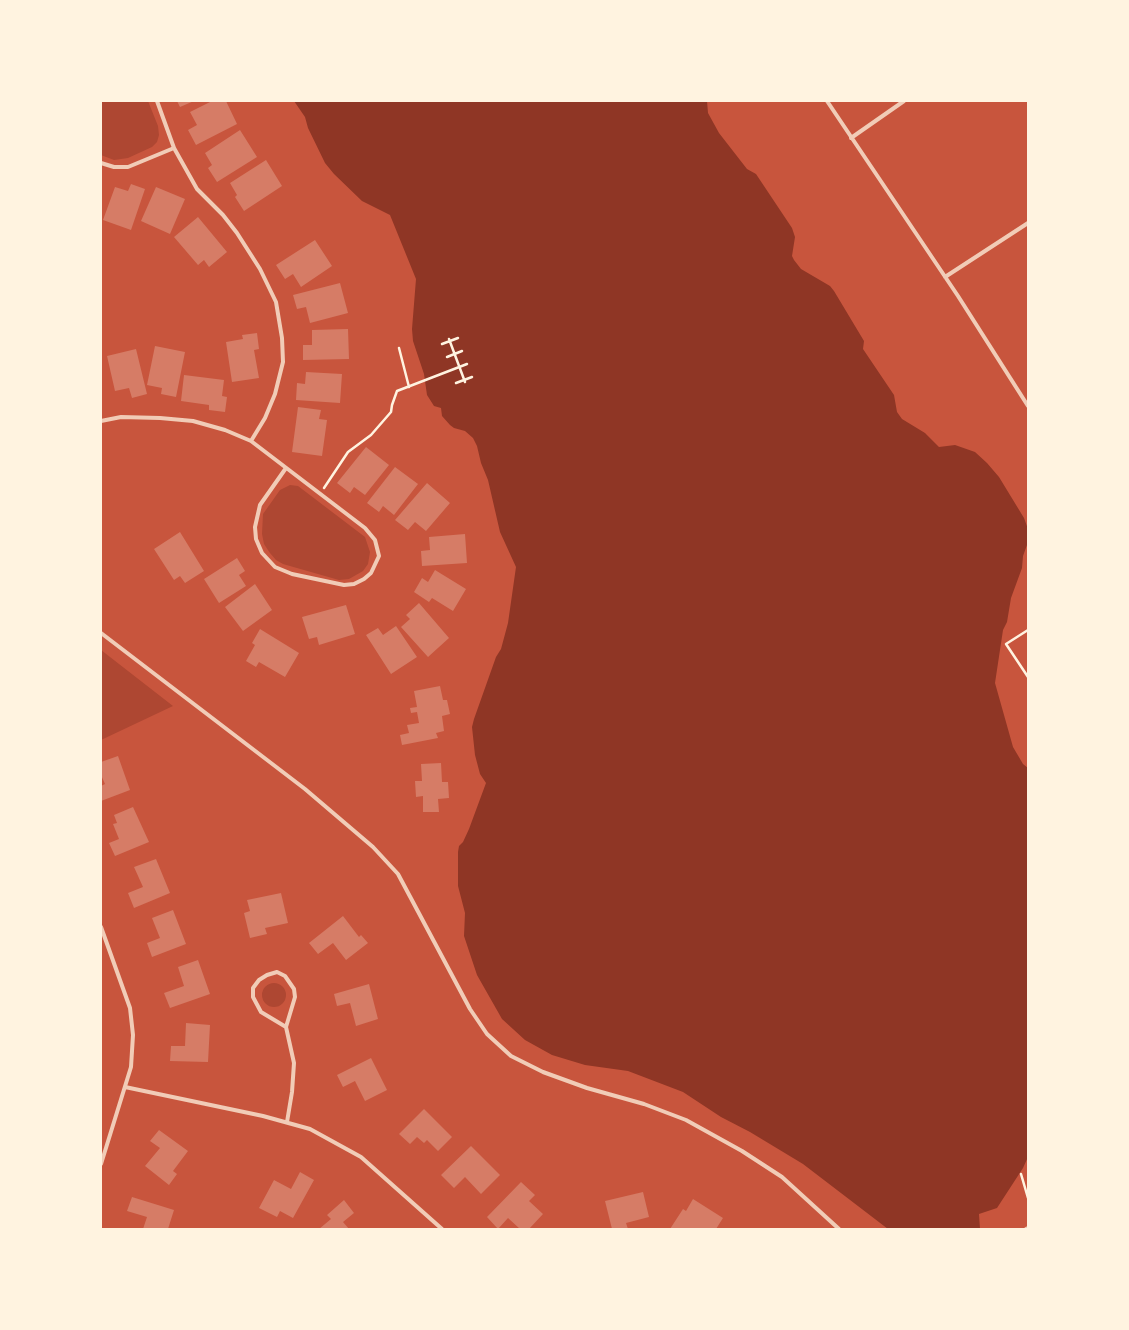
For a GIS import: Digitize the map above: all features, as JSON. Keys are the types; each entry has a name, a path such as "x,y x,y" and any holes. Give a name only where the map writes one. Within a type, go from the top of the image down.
{"street":[{"path":"157,101 174,148 196,189 223,215 237,233 260,269 276,302 282,338 283,362 275,394 265,418 250,441"},
{"path":"827,101 945,277 1028,406"},
{"path":"851,138 904,101"},
{"path":"101,163 114,167 128,167 174,148"},
{"path":"945,277 1028,222"},
{"path":"101,421 121,417 193,421 225,430 250,441 321,493 365,528 375,540 379,556 372,573 354,584 344,585 329,583 292,574 274,567 262,553 256,539 255,527 260,505 286,468"},
{"path":"101,633 305,789 373,847 398,874 470,1009 487,1034 511,1056 543,1072 587,1088 644,1104 686,1120 742,1151 782,1177 839,1229"},
{"path":"101,927 130,1008 132,1035 131,1067 101,1164"},
{"path":"286,1027 261,1012 253,997 253,988 260,980 267,975 277,972 285,976 294,989 295,997 286,1027 294,1063 292,1092 287,1122"},
{"path":"125,1087 287,1122 310,1129 361,1157 442,1229"}],"path":[{"path":"442,344 449,340 458,338"},
{"path":"449,340 464,381"},
{"path":"399,348 409,387"},
{"path":"447,357 462,351"},
{"path":"321,493 348,452 371,435 391,412 397,391 467,364"},
{"path":"456,383 472,377"},
{"path":"1028,630 1006,644 1028,677"},
{"path":"1022,1174 1028,1198"}],"shaded area":[{"path":"101,101 148,101 158,126 159,135 157,142 152,147 128,158 114,160 101,155"},
{"path":"294,101 707,101 708,113 719,133 747,169 756,174 792,228 795,237 792,256 794,260 801,269 830,286 834,291 864,341 863,349 894,395 897,412 902,419 925,433 939,447 955,445 975,452 999,477 1024,518 1028,529 1027,545 1023,556 1022,568 1011,598 1007,622 1003,630 995,683 1013,747 1023,764 1028,768 1028,1157 1023,1168 997,1208 979,1214 980,1229 888,1229 803,1164 750,1132 721,1117 683,1092 628,1071 585,1065 552,1055 525,1040 502,1019 477,975 464,936 465,913 458,886 458,852 459,846 463,842 469,829 486,783 480,774 475,755 472,727 496,657 501,649 508,623 516,567 500,532 488,480 473,438 465,431 454,428 450,425 442,416 441,408 434,406 427,395 424,374 413,341 412,329 416,279 390,215 362,201 334,174 325,163 308,128 305,117"},
{"path":"290,485 298,486 365,537 370,552 368,564 363,571 349,579 339,580 283,564 276,560 270,553 264,544 262,534 263,514 280,490"},
{"path":"101,650 173,706 101,740"},
{"path":"274,983 283,986 286,995 283,1004 274,1007 265,1004 262,995 265,986"}],"building":[{"path":"177,101 194,101 180,107"},
{"path":"212,101 226,101 237,124 196,145 188,130 197,125 190,112"},
{"path":"240,130 257,157 217,182 208,168 212,165 205,153"},
{"path":"266,160 282,186 244,211 235,197 237,195 230,183"},
{"path":"131,184 145,189 131,230 103,220 115,187 128,191"},
{"path":"156,187 185,199 170,234 141,221"},
{"path":"198,217 227,252 209,267 204,260 198,265 174,237"},
{"path":"315,240 332,266 301,287 293,274 285,279 276,265"},
{"path":"340,283 348,313 310,323 306,307 297,309 293,295"},
{"path":"348,329 349,359 303,360 303,345 312,345 312,330"},
{"path":"257,333 259,349 254,350 259,378 232,382 226,342 243,339 242,335"},
{"path":"155,346 185,352 176,397 161,394 162,388 147,385"},
{"path":"136,349 147,394 132,398 129,388 115,391 107,356"},
{"path":"306,372 342,374 340,403 296,400 297,383 305,384"},
{"path":"184,375 224,380 222,396 227,397 225,412 209,410 209,405 181,401"},
{"path":"298,407 321,410 319,419 327,420 322,456 292,452"},
{"path":"366,447 389,465 365,495 354,487 350,493 337,483"},
{"path":"395,467 418,484 394,515 383,506 379,512 367,503"},
{"path":"427,483 450,503 426,531 415,522 408,530 395,520"},
{"path":"180,532 204,571 185,583 180,576 174,580 154,549"},
{"path":"465,534 467,563 422,566 421,551 430,550 429,537"},
{"path":"237,558 245,571 239,575 246,586 219,603 204,579"},
{"path":"435,570 466,589 453,611 432,598 429,602 414,592 422,578 428,582"},
{"path":"255,584 272,610 243,631 225,607"},
{"path":"419,603 449,638 428,657 401,627 410,619 406,615"},
{"path":"346,605 355,634 319,645 317,637 309,639 302,617"},
{"path":"396,626 417,657 391,674 366,635 378,628 383,635"},
{"path":"260,629 299,653 285,677 259,662 256,667 246,661 255,645 252,643"},
{"path":"440,686 443,700 447,700 450,714 442,716 444,731 436,733 438,738 402,745 400,735 409,733 407,725 419,723 417,712 411,713 410,708 417,707 414,691"},
{"path":"118,756 130,790 101,801 101,786 105,784 101,775 101,762"},
{"path":"441,763 442,782 448,782 449,798 438,799 439,812 423,812 423,796 416,797 415,781 422,781 421,764"},
{"path":"133,807 149,842 115,856 109,843 119,839 113,824 117,823 114,815"},
{"path":"156,859 170,893 134,908 128,893 143,887 134,867"},
{"path":"281,893 288,923 265,928 267,934 250,938 244,913 250,911 247,900"},
{"path":"173,910 186,944 152,957 147,943 160,938 152,918"},
{"path":"343,916 359,937 361,935 368,943 346,960 333,943 318,954 309,943"},
{"path":"198,960 210,994 170,1008 164,993 184,986 178,967"},
{"path":"369,984 378,1019 356,1026 350,1003 337,1006 334,994"},
{"path":"186,1023 210,1025 208,1062 170,1061 171,1046 185,1046"},
{"path":"371,1058 387,1090 365,1101 355,1081 343,1087 337,1075"},
{"path":"424,1109 452,1137 438,1151 427,1140 424,1143 417,1137 410,1144 399,1134"},
{"path":"159,1130 188,1151 173,1171 177,1174 169,1185 145,1166 160,1148 150,1141"},
{"path":"471,1146 500,1175 481,1194 465,1177 454,1188 441,1175"},
{"path":"300,1172 314,1180 293,1218 280,1211 277,1217 259,1208 274,1180 291,1189"},
{"path":"521,1182 535,1195 529,1201 543,1214 529,1229 520,1229 508,1218 498,1229 487,1217"},
{"path":"643,1192 649,1217 626,1223 628,1229 612,1229 605,1201"},
{"path":"132,1197 174,1210 168,1229 143,1229 147,1217 127,1211"},
{"path":"693,1199 723,1218 716,1229 670,1229 683,1209 686,1211"},
{"path":"344,1200 354,1213 343,1222 349,1229 319,1229 331,1219 327,1215"}]}
